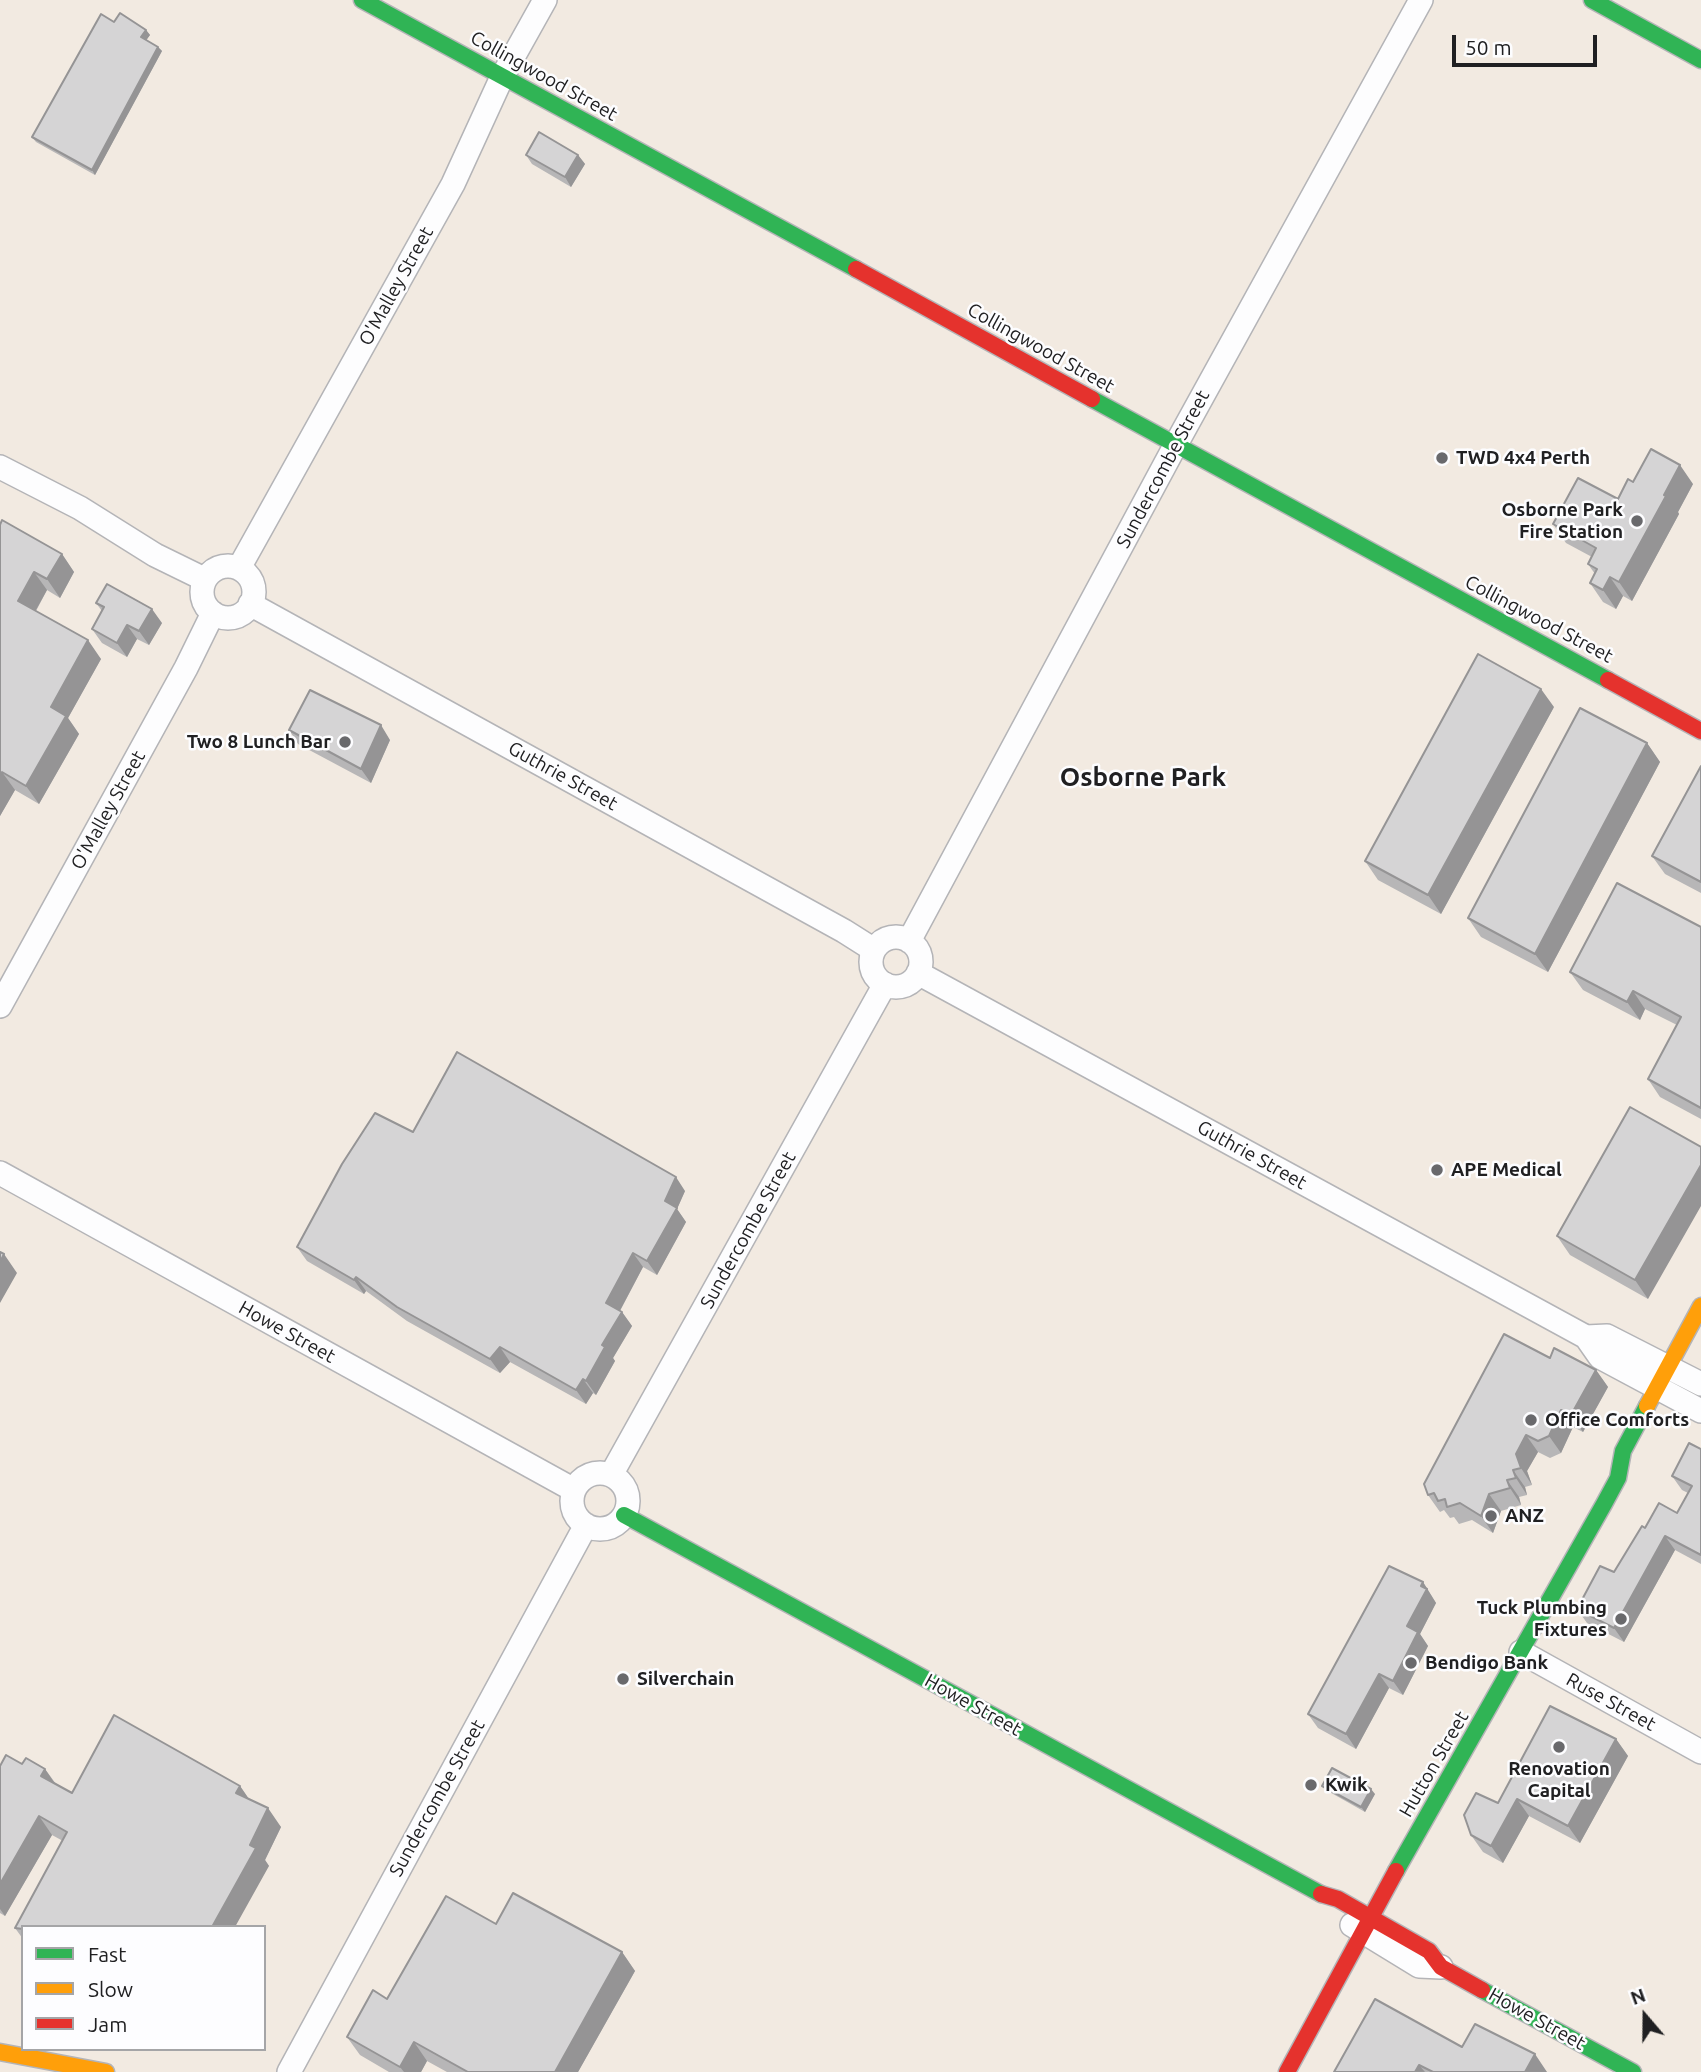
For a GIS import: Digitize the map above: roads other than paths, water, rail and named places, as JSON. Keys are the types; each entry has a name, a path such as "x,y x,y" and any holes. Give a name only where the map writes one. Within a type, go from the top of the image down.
{"street":[{"name":"Collingwood Street","path":"362,0 1701,731"},
{"name":"O'Malley Street","path":"239,568 453,184 502,77 545,0"},
{"name":"Sundercombe Street","path":"909,941 1175,446 1421,0"},
{"path":"1592,0 1701,60"},
{"path":"0,467 80,508 155,555 205,579"},
{"path":"216,568 239,568 251,580 253,596 250,604 237,616 229,618 213,613 203,601 202,586 205,579 216,568"},
{"name":"Guthrie Street","path":"250,604 874,950"},
{"name":"O'Malley Street","path":"0,1006 213,613"},
{"path":"894,937 909,941 919,955 921,964 918,973 908,984 901,987 885,985 872,970 874,950 886,939 894,937"},
{"name":"Guthrie Street","path":"918,973 1586,1337 1600,1357 1667,1399 1701,1411"},
{"name":"Sundercombe Street","path":"611,1475 885,985"},
{"name":"Howe Street","path":"0,1173 573,1490"},
{"name":"Hutton Street","path":"1287,2072 1366,1925 1618,1478 1623,1451 1688,1373 1701,1306"},
{"name":"Guthrie Street","path":"1586,1337 1608,1336 1688,1373"},
{"name":"Hutton Street","path":"1618,1478 1640,1460"},
{"path":"594,1473 611,1475 618,1479 626,1492 627,1508 611,1527 594,1528 579,1520 572,1506 573,1490 578,1482 594,1473"},
{"name":"Howe Street","path":"624,1514 1322,1895 1329,1911 1366,1925 1419,1966 1441,1967 1633,2072"},
{"name":"Sundercombe Street","path":"289,2072 586,1525"},
{"name":"Ruse Street","path":"1521,1652 1701,1752"},
{"path":"0,2052 106,2072"}],"place":[{"name":"TWD 4x4 Perth","path":"1442,458"},
{"name":"Osborne Park Fire Station","path":"1637,521"},
{"name":"Two 8 Lunch Bar","path":"345,742"},
{"name":"APE Medical","path":"1437,1170"},
{"name":"Office Comforts","path":"1531,1420"},
{"name":"ANZ","path":"1491,1516"},
{"name":"Tuck Plumbing Fixtures","path":"1621,1619"},
{"name":"Bendigo Bank","path":"1411,1663"},
{"name":"Silverchain","path":"623,1679"},
{"name":"Renovation Capital","path":"1559,1747"},
{"name":"Kwik","path":"1311,1785"}],"district":[{"name":"Osborne Park","path":"1143,777"}]}
